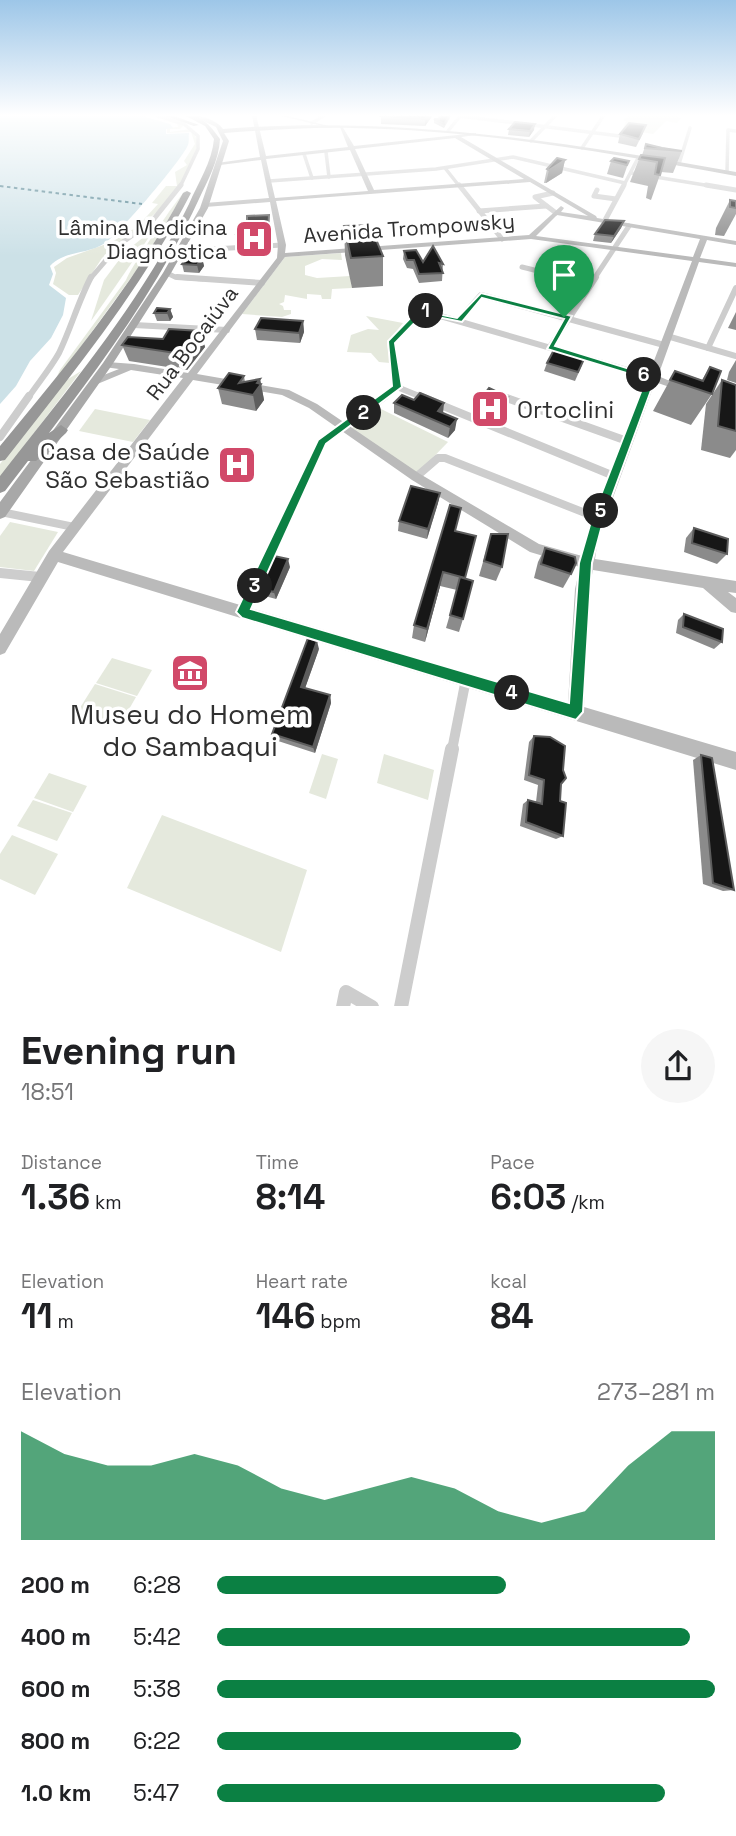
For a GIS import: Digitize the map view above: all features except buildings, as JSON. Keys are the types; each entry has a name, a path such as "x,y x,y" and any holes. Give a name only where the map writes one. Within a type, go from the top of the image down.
{"highway":[{"path":"167,273 165,268 174,250 201,162"},
{"path":"0,456 65,373 215,164"},
{"path":"188,204 205,205"},
{"path":"2,484 90,366 147,282 174,250"},
{"path":"137,275 144,275 147,282"},
{"path":"114,332 117,351"},
{"path":"65,373 90,366 113,366"},
{"path":"2,484 61,430"}],"main road":[{"path":"174,250 205,205 215,164 236,162"},
{"path":"266,162 282,256"},
{"path":"359,162 372,192"},
{"path":"499,162 568,204 604,222"},
{"path":"663,162 736,174"},
{"path":"665,162 736,174"},
{"path":"205,205 530,180"},
{"name":"Avenida Trompowsky","path":"282,256 531,237 568,204"},
{"path":"556,213 736,243"},
{"path":"615,248 736,265"},
{"path":"0,513 95,382 113,366 117,351 167,273"},
{"path":"113,366 134,367 285,392 313,406 416,477 535,548 586,563 736,587"},
{"path":"95,382 134,367"},
{"name":"Rua Bocaiúva","path":"0,648 54,555 192,376"},
{"path":"651,377 697,394"},
{"path":"576,712 586,563"},
{"path":"706,582 736,607"}],"street":[{"path":"0,437 57,355 70,329 74,309 94,272 119,246 164,210 193,162"},
{"path":"307,162 312,178"},
{"path":"328,162 330,177"},
{"path":"269,181 445,168 478,162"},
{"path":"540,162 625,183"},
{"path":"604,222 637,162"},
{"path":"727,162 727,172"},
{"path":"445,168 502,239"},
{"path":"631,173 736,190"},
{"path":"597,190 594,196 616,200"},
{"path":"552,193 535,197 556,213"},
{"path":"479,211 546,205"},
{"path":"550,347 629,226"},
{"path":"531,237 615,248"},
{"path":"586,563 598,518 704,238"},
{"path":"174,250 282,245"},
{"name":"Rua Bocaiúva","path":"192,376 282,256"},
{"path":"522,267 591,284"},
{"path":"167,273 175,278 262,283"},
{"path":"708,348 736,288"},
{"path":"459,320 481,295 736,356"},
{"path":"397,387 391,342 423,311 651,377"},
{"path":"134,325 227,330"},
{"path":"242,612 322,442 397,387"},
{"path":"397,387 614,476"},
{"path":"498,395 627,440"},
{"path":"416,477 438,458 445,458 598,518"},
{"path":"0,513 74,527"},
{"path":"54,555 736,761"},
{"path":"0,573 40,578"},
{"path":"401,1006 466,679"},
{"path":"345,999 372,1006"}],"shaded area":[{"path":"0,162 177,162 113,237 98,247 62,257 50,266 53,274 49,285 66,298 63,315 51,338 30,361 16,386 0,404"},
{"path":"185,162 192,162 178,188 167,201 142,225 116,245 110,243 137,227 158,204 152,203 166,186 177,186 175,172 187,165"},
{"path":"186,190 141,264 53,385 60,370 126,280 154,234"},
{"path":"155,228 91,321 104,280 125,252"},
{"path":"109,243 115,246 102,258 78,295 69,295 53,284 56,273 54,267 67,258"},
{"path":"341,253 342,260 322,259 305,266 305,275 317,278 350,276 352,288 332,289 331,299 322,299 321,295 307,294 307,299 285,295 284,302 279,304 284,310 291,310 291,314 282,317 242,314 285,257"},
{"path":"366,316 403,323 387,343 390,363 379,362 371,353 347,352 351,335 368,329 379,330"},
{"path":"81,371 0,478 0,464 65,381"},
{"path":"377,407 448,442 419,472 413,472 352,428"},
{"path":"95,409 150,420 133,442 79,431"},
{"path":"10,522 58,532 34,571 0,567 0,536"},
{"path":"112,658 152,670 137,696 96,683"},
{"path":"95,684 136,697 120,725 78,711"},
{"path":"322,754 338,759 326,799 309,793"},
{"path":"384,754 434,770 428,800 377,783"},
{"path":"49,773 87,786 73,812 34,798"},
{"path":"33,800 72,813 57,841 17,826"},
{"path":"162,815 307,870 281,952 127,888"},
{"path":"12,835 58,854 35,895 0,879 0,854"}],"ferry route":[{"path":"0,186 142,204"}],"place":[{"name":"Lâmina Medicina Diagnóstica","path":"254,239"},
{"name":"Ortoclini","path":"490,409"},
{"name":"Casa de Saúde São Sebastião","path":"237,465"},
{"name":"Museu do Homem do Sambaqui","path":"190,673"}],"route":[{"path":"481,295 564,317 569,318 550,347 651,377 598,518 586,563 580,612 576,712 242,612 322,442 397,387 391,342 421,311 459,320 481,295"}]}
